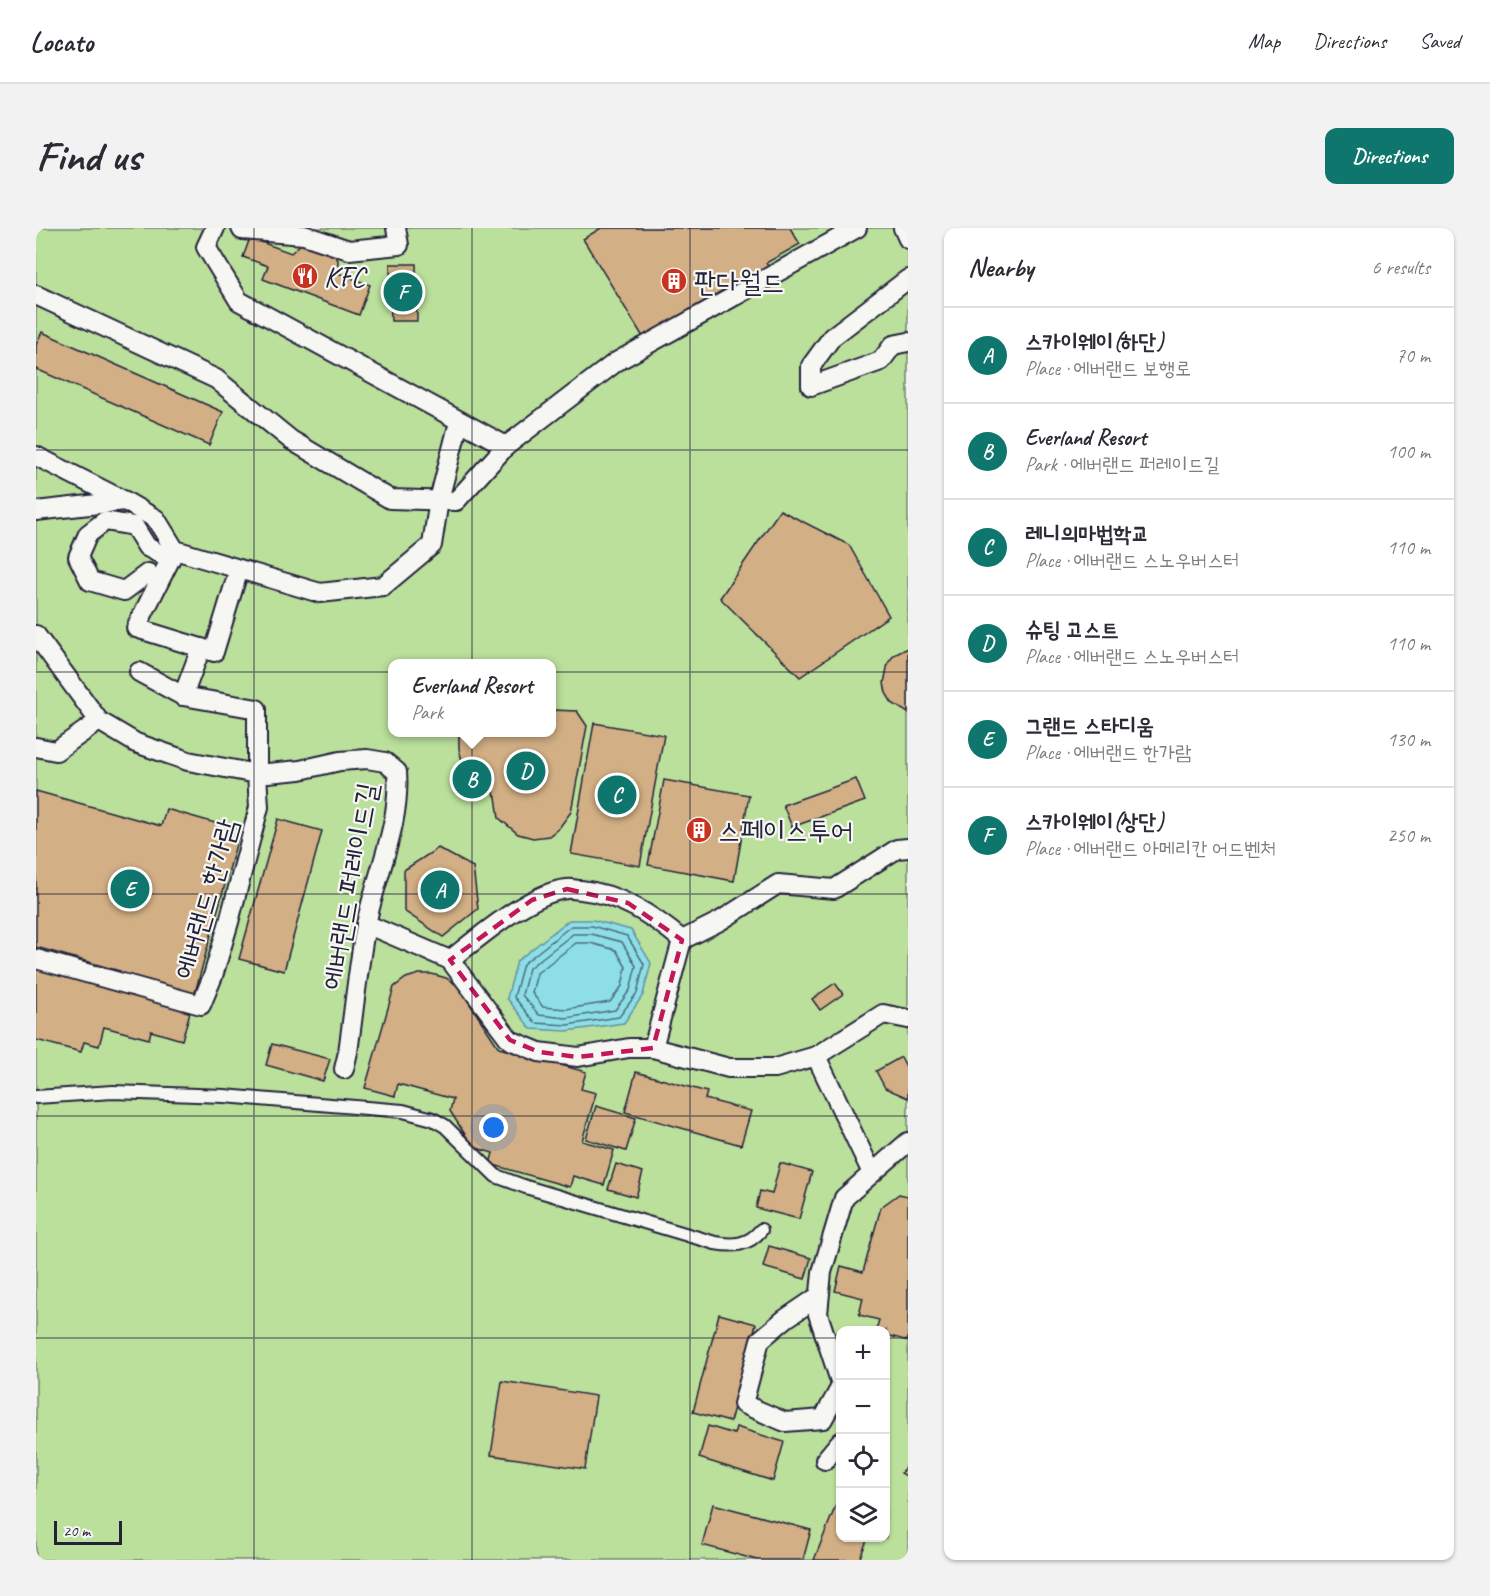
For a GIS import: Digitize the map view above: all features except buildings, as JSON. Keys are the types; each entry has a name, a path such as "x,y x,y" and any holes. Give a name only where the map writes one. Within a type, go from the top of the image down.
{"street":[{"path":"215,228 206,247 239,301 506,446"},
{"path":"241,228 242,230 304,235 349,250 399,245 396,228"},
{"path":"36,295 216,380 291,440 390,499 456,501 506,446 616,362 857,228"},
{"path":"903,228 908,239"},
{"path":"908,279 832,337 811,366 811,386 881,361 893,345 908,342"},
{"path":"148,573 124,591 90,581 78,557 88,534 105,521 134,526 147,547 239,569 320,593 383,586 432,545 439,500 459,422"},
{"path":"36,456 156,519 173,554"},
{"path":"36,511 125,501"},
{"path":"173,554 136,628 214,652 239,569"},
{"name":"에버랜드 퍼레이드길","path":"36,635 99,721 136,743 188,761 256,774 300,770 340,761 367,759 385,762 397,772 398,794 393,822 366,924 344,1069"},
{"path":"139,672 183,696 201,648"},
{"name":"에버랜드 한가람","path":"36,959 201,1005 213,976 229,922 259,807 256,774 257,709 183,696"},
{"path":"36,747 56,751 99,721"},
{"path":"652,1048 682,940 720,921 778,884 834,889 897,849 908,848"},
{"path":"450,960 477,938 532,900 567,889 595,892 628,903 660,921 682,940"},
{"path":"366,924 450,960 510,1040 539,1052 578,1057 630,1048 652,1048 729,1068 775,1068 816,1056 883,1014 908,1019"},
{"path":"816,1056 872,1173"},
{"path":"836,1368 818,1314 822,1272 844,1198 908,1142"},
{"path":"819,1296 785,1319 760,1340 743,1404 785,1422 823,1419 836,1395"},
{"path":"825,1460 836,1447"}],"lane":[{"path":"36,1097 113,1092 224,1096 403,1111 433,1119 445,1126 496,1176 715,1243 733,1246 753,1240 761,1230"}],"highlighted area":[{"path":"567,889 628,903 682,940 653,1048 578,1057 539,1052 510,1040 450,960 532,900"}],"green space":[{"path":"36,228 908,228 908,1560 36,1560"}],"water":[{"path":"569,920 593,920 631,930 651,963 643,995 624,1023 567,1031 531,1029 507,998 517,961"}],"place":[{"name":"KFC","path":"305,276"},
{"name":"판다월드","path":"674,281"},
{"name":"스카이웨이(상단)","path":"403,292"},
{"name":"슈팅 고스트","path":"526,771"},
{"name":"Everland Resort","path":"472,779"},
{"name":"레니의마법학교","path":"617,795"},
{"name":"스페이스투어","path":"699,830"},
{"name":"그랜드 스타디움","path":"130,889"},
{"name":"스카이웨이(하단)","path":"440,890"}]}
